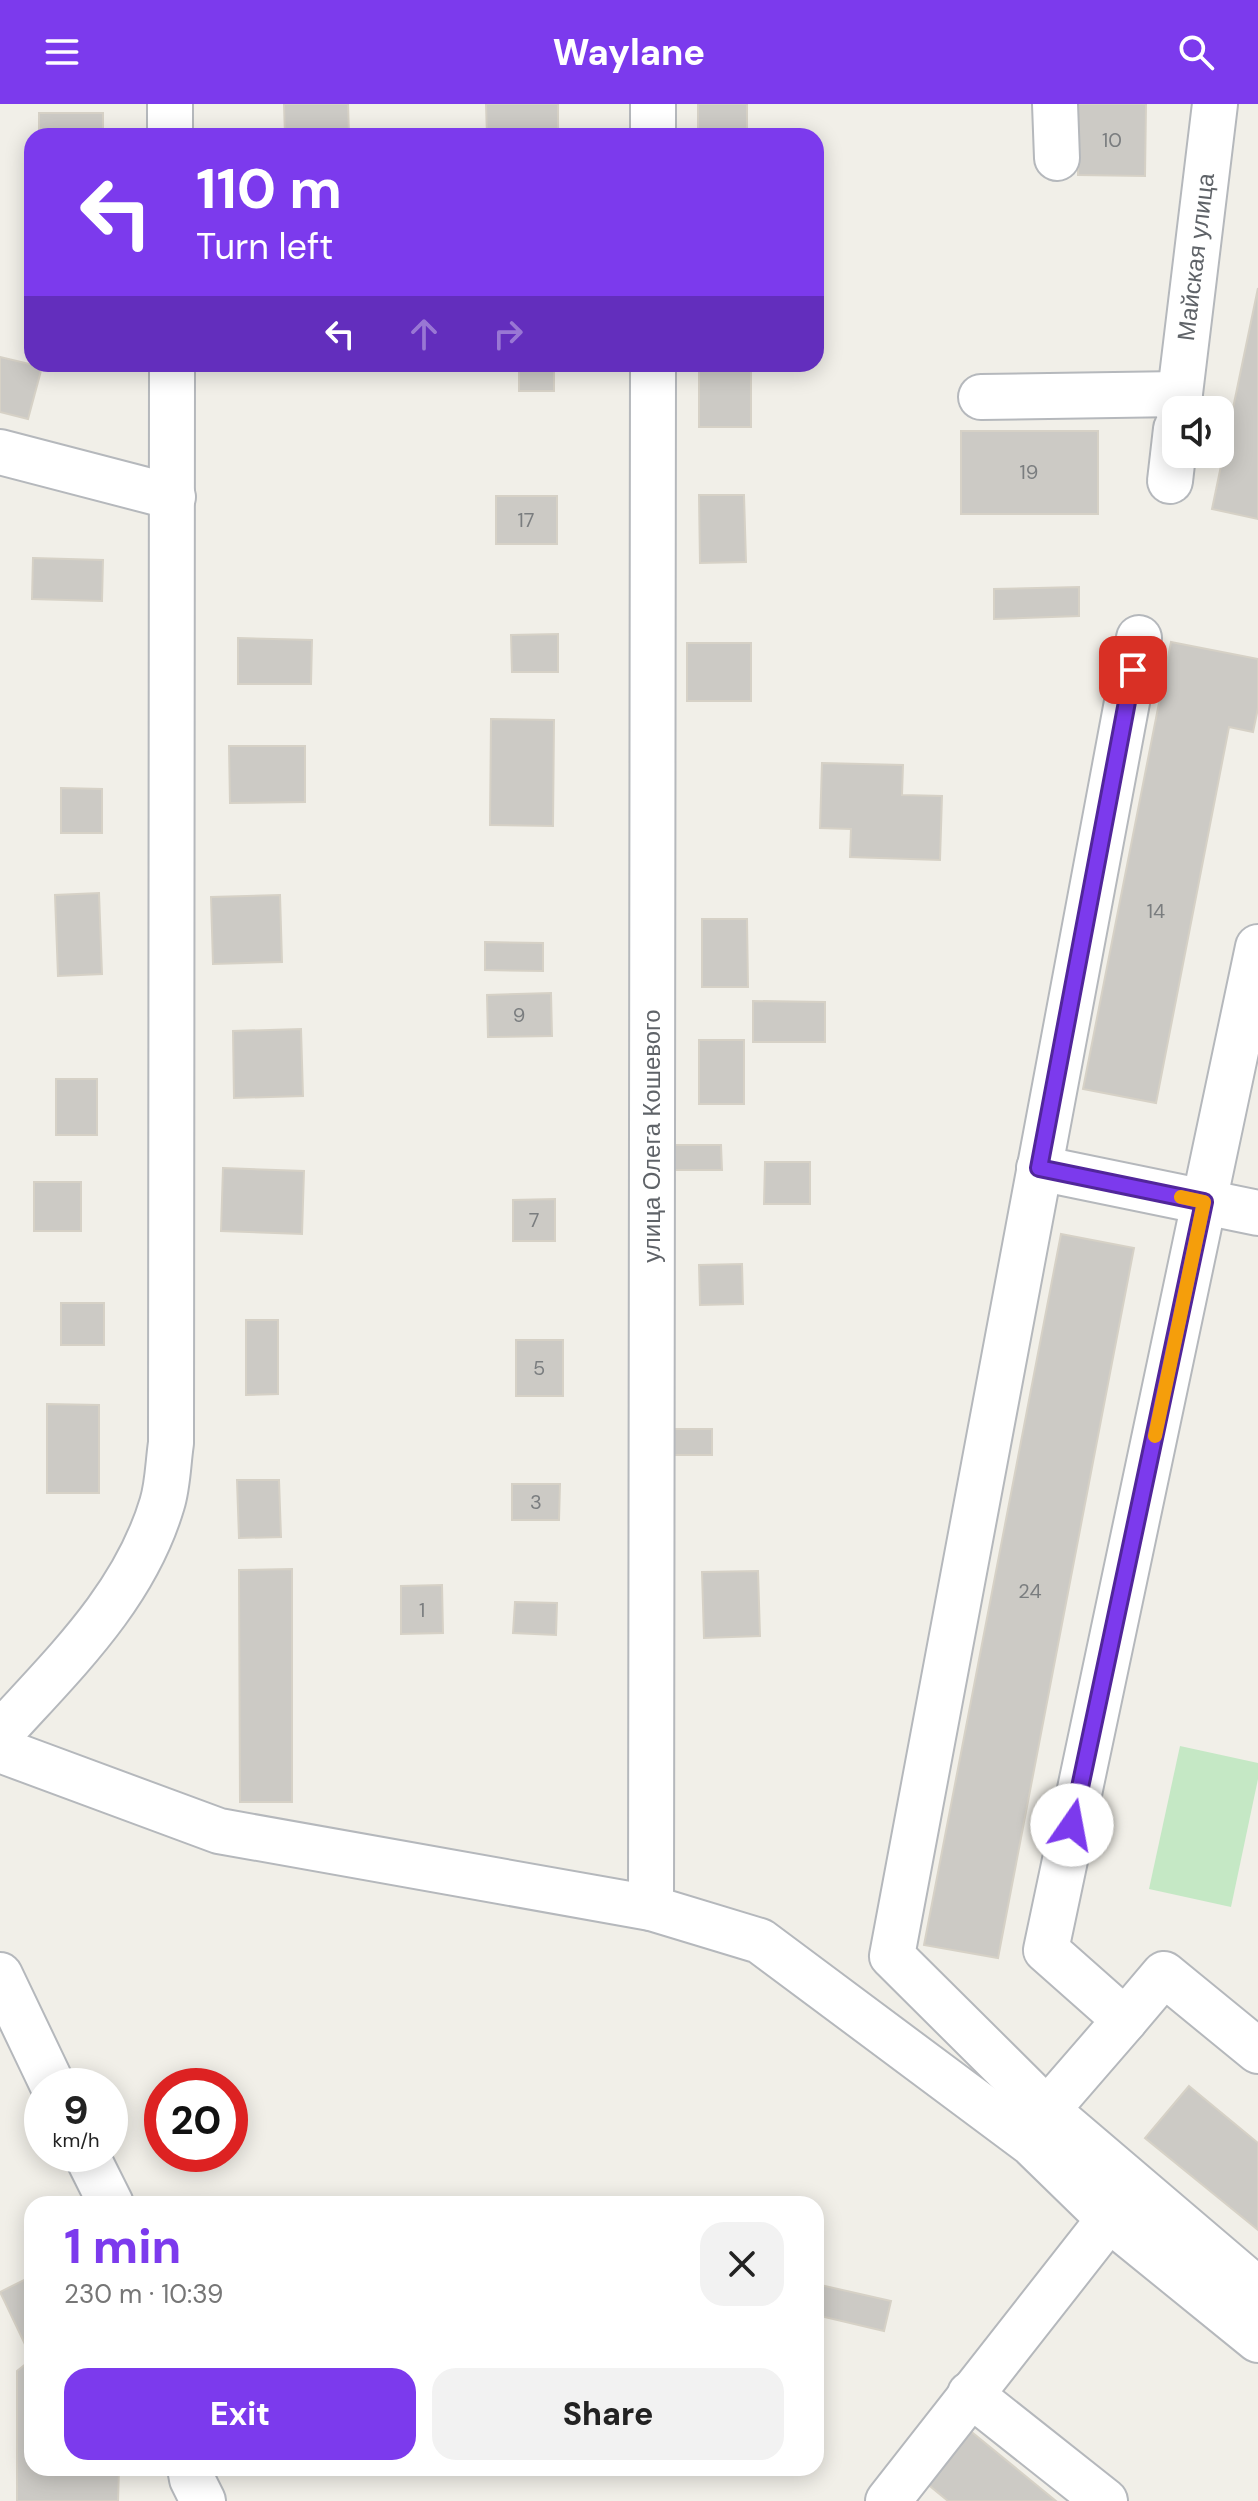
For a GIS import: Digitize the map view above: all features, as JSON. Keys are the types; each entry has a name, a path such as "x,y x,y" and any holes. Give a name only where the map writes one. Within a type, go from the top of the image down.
{"street":[{"path":"170,104 170,128"},
{"path":"653,104 653,128"},
{"path":"1055,104 1057,158"},
{"name":"Майская улица","path":"1180,396 1215,104"},
{"path":"0,1734 88,1636 131,1579 148,1544 163,1501 171,1443 172,372"},
{"name":"улица Олега Кошевого","path":"651,1908 653,372"},
{"path":"981,397 1162,410"},
{"path":"0,452 173,497"},
{"name":"Майская улица","path":"1170,481 1171,468"},
{"path":"1139,638 892,1956 1039,2126 1109,2219 1258,2340"},
{"path":"1125,2020 1046,1950 1258,947"},
{"path":"1039,1168 1258,1213"},
{"path":"0,1750 219,1831 651,1908 760,1941 1039,2126 1258,2290"},
{"path":"1039,2126 1164,1974 1258,2051"},
{"path":"0,1975 44,2068"},
{"path":"95,2172 107,2196"},
{"path":"888,2501 1109,2219"},
{"path":"970,2394 1105,2501"},
{"path":"193,2476 203,2501"}],"green space":[{"path":"1180,1746 1258,1763 1258,1779 1231,1907 1149,1889"}],"building":[{"path":"284,104 348,104 349,128 285,128"},
{"path":"486,104 558,104 558,128 487,128"},
{"path":"698,104 747,104 747,128 698,128"},
{"path":"1078,104 1146,104 1145,176 1078,175"},
{"path":"39,113 103,113 103,128 39,128"},
{"path":"1258,288 1258,519 1212,509 1221,468 1234,468 1234,403"},
{"path":"0,357 24,363 24,372 41,372 28,419 0,412"},
{"path":"519,372 554,372 554,391 519,391"},
{"path":"699,372 751,372 751,427 699,427"},
{"path":"961,431 1098,431 1098,514 961,514"},
{"path":"699,495 744,495 746,562 700,563"},
{"path":"496,496 557,496 557,544 496,544"},
{"path":"33,558 103,560 102,601 32,599"},
{"path":"1079,587 1079,616 994,619 994,589"},
{"path":"558,634 558,672 512,672 511,635"},
{"path":"238,638 312,640 311,684 238,684"},
{"path":"1171,642 1258,659 1258,708 1253,732 1229,727 1156,1103 1083,1089"},
{"path":"687,643 751,643 751,701 687,701"},
{"path":"491,719 554,720 553,826 490,825"},
{"path":"229,746 305,746 305,802 230,803"},
{"path":"822,763 903,765 902,795 942,796 940,860 850,857 851,829 820,828"},
{"path":"61,788 102,789 102,833 61,833"},
{"path":"99,893 102,974 58,976 55,895"},
{"path":"280,895 282,962 213,964 211,897"},
{"path":"702,919 747,919 748,987 702,987"},
{"path":"485,942 543,943 543,971 485,970"},
{"path":"551,993 552,1036 488,1037 487,995"},
{"path":"753,1001 825,1002 825,1042 753,1042"},
{"path":"301,1029 303,1096 234,1098 233,1031"},
{"path":"699,1040 744,1040 744,1104 699,1104"},
{"path":"56,1079 97,1079 97,1135 56,1135"},
{"path":"669,1145 721,1145 722,1170 669,1170"},
{"path":"765,1162 810,1162 810,1204 764,1204"},
{"path":"223,1168 304,1171 302,1234 221,1231"},
{"path":"34,1182 81,1182 81,1231 34,1231"},
{"path":"555,1199 555,1241 513,1241 513,1200"},
{"path":"1061,1234 1134,1248 998,1958 924,1945"},
{"path":"742,1264 743,1304 700,1305 699,1265"},
{"path":"61,1303 104,1303 104,1345 61,1345"},
{"path":"246,1320 278,1320 278,1394 246,1395"},
{"path":"516,1340 563,1340 563,1396 516,1396"},
{"path":"47,1404 99,1405 99,1493 47,1493"},
{"path":"669,1429 712,1429 712,1455 669,1455"},
{"path":"237,1480 279,1480 281,1537 239,1538"},
{"path":"512,1484 560,1484 559,1520 512,1520"},
{"path":"292,1569 292,1802 240,1802 239,1570"},
{"path":"758,1571 760,1636 704,1638 702,1572"},
{"path":"442,1585 443,1633 401,1634 401,1586"},
{"path":"515,1602 557,1603 556,1635 513,1633"},
{"path":"1189,2086 1258,2143 1258,2230 1145,2138"},
{"path":"24,2280 24,2342 0,2292"},
{"path":"824,2286 891,2301 884,2331 824,2317"},
{"path":"24,2365 24,2476 119,2476 118,2501 17,2501 17,2371"},
{"path":"968,2429 1056,2501 948,2501 925,2482"}],"slow traffic":[{"path":"1155,1436 1204,1202 1181,1197"}],"route":[{"path":"1072,1825 1204,1202 1039,1168 1133,670"}]}
